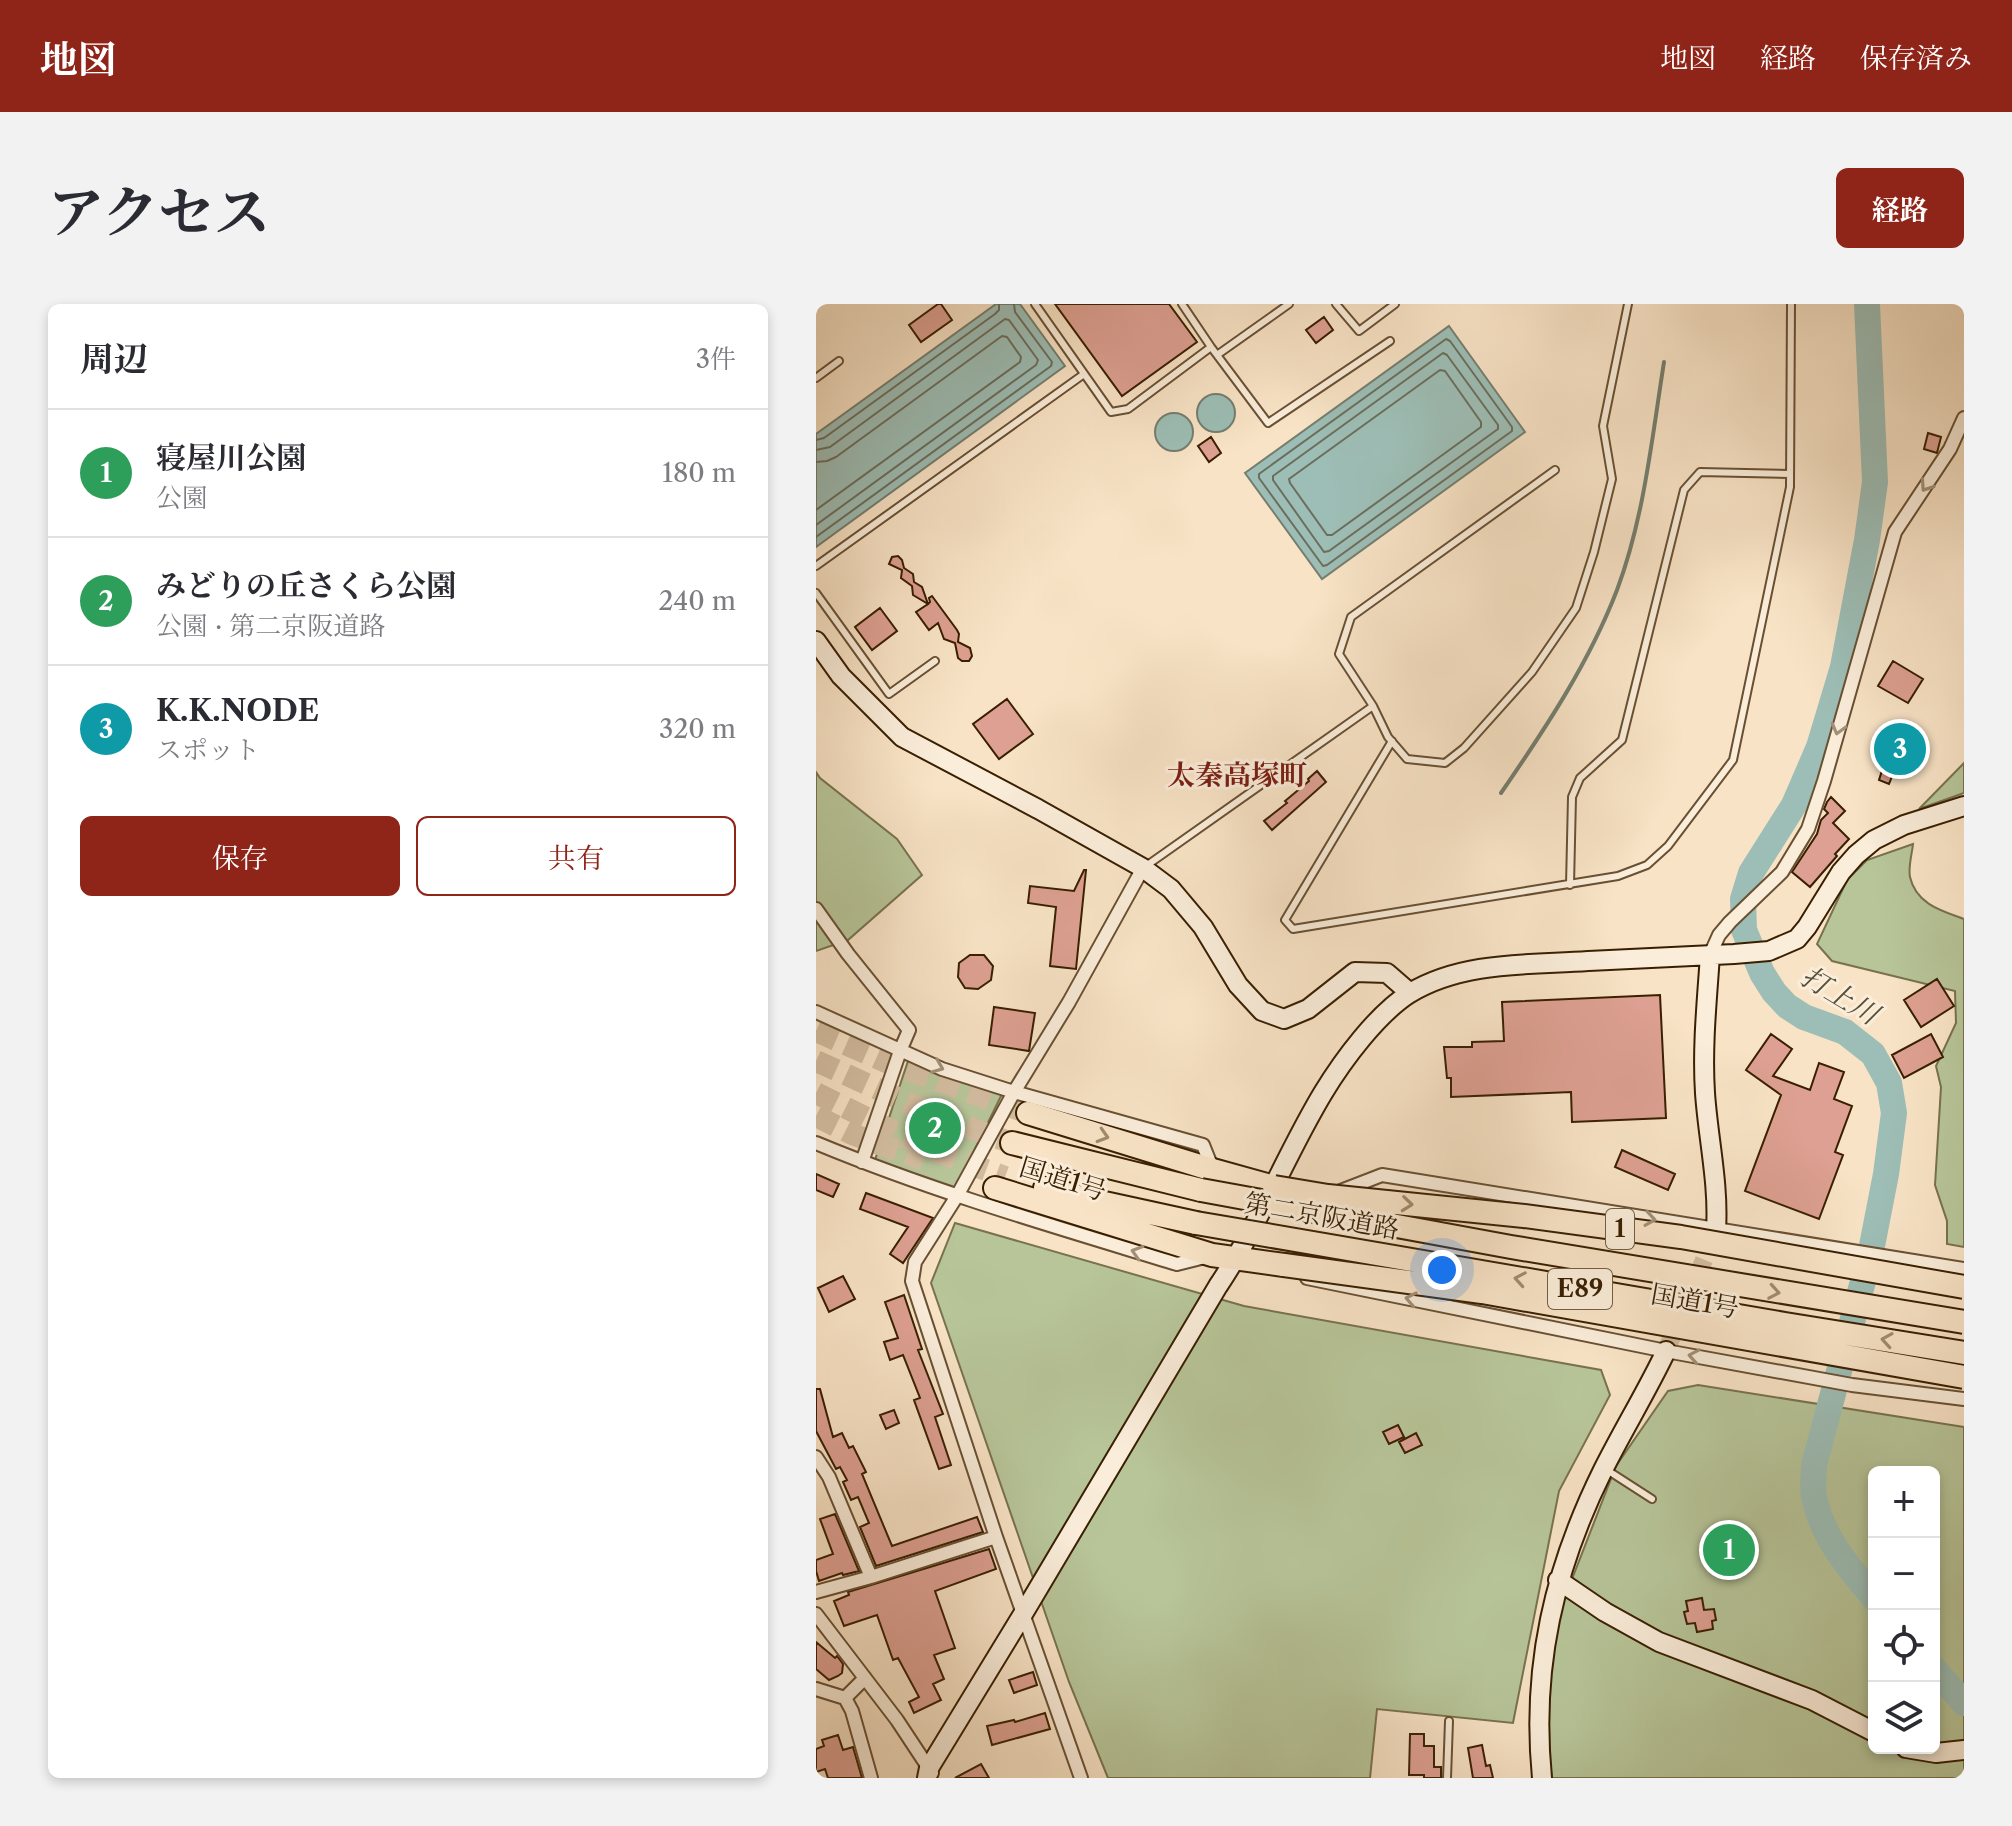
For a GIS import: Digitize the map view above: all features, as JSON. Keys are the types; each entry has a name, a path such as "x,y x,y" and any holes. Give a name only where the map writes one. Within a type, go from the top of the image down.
{"highway":[{"name":"国道1号","path":"1028,1113 1274,1187 1681,1237 1964,1287"},
{"name":"第二京阪道路","path":"1012,1143 1201,1190 1511,1247 1964,1322"},
{"name":"国道1号","path":"1000,1183 1212,1255 1482,1292 1964,1377"},
{"name":"第二京阪道路","path":"1000,1183 1196,1223 1964,1353"}],"street":[{"path":"1716,1230 1718,1208 1705,1091 1710,955 1719,935 1730,922 1782,872 1808,829 1895,532 1950,449 1964,418"},
{"path":"816,641 841,676 902,737 1143,868 1171,889 1203,927 1238,985 1262,1011 1284,1019 1308,1009 1355,972 1387,973 1410,993"},
{"path":"816,1614 897,1720 931,1775 1023,1614 1236,1259 1323,1093 1358,1042 1392,1008 1410,993 1449,976 1491,967 1769,951 1797,939 1841,872 1874,840 1904,825 1964,806"},
{"path":"1081,1778 996,1537 912,1281 915,1262 957,1196 1143,868"},
{"path":"816,909 909,1030 862,1162"},
{"path":"816,1012 942,1069 1203,1145 1213,1170"},
{"path":"816,1143 957,1196 1177,1264 1212,1255"},
{"path":"1328,1196 1382,1175 1964,1269"},
{"path":"1284,1265 1309,1279 1666,1351 1852,1385 1964,1399"},
{"path":"1542,1778 1538,1740 1539,1695 1558,1580 1572,1539 1604,1468 1666,1351"},
{"path":"818,1465 829,1477 871,1577"},
{"path":"816,1592 996,1537"},
{"path":"1558,1580 1605,1612 1659,1642 1812,1700 1868,1729"},
{"path":"845,1698 865,1678"},
{"path":"816,1689 845,1698 852,1711 871,1778"},
{"path":"1940,1753 1964,1750"}],"lane":[{"path":"1035,304 1111,412 1128,409 1211,347"},
{"path":"1182,304 1268,423 1390,341"},
{"path":"1217,355 1289,304"},
{"path":"1336,304 1359,331 1395,304"},
{"path":"1555,470 1351,617 1339,654 1373,706 1388,737 1407,759 1445,763 1464,748 1532,672 1576,608 1612,479 1603,426 1628,304"},
{"path":"1392,741 1285,920 1293,929 1618,876 1647,865 1668,846 1733,760 1790,487 1791,304"},
{"path":"816,378 839,361"},
{"path":"816,566 1084,374"},
{"path":"1570,885 1572,797 1580,778 1622,740 1684,490 1700,472 1790,474"},
{"path":"816,593 889,694 935,661"},
{"path":"1143,868 1373,706"},
{"path":"1604,1468 1652,1499"},
{"path":"1447,1778 1449,1721"}],"green space":[{"path":"1964,763 1964,793 1919,809"},
{"path":"816,772 897,839 922,875 848,940 816,951"},
{"path":"1913,844 1910,873 1918,894 1931,905 1964,919 1964,1247 1947,1244 1947,1221 1935,1185 1941,1087 1936,1066 1956,1023 1955,991 1832,961 1817,944 1847,880 1867,860"},
{"path":"908,1061 1002,1094 951,1198 874,1163"},
{"path":"955,1223 1244,1306 1601,1370 1610,1395 1559,1491 1513,1723 1377,1709 1370,1778 1108,1778 1069,1682 931,1283"},
{"path":"1698,1385 1964,1427 1964,1778 1552,1778 1547,1740 1553,1628 1616,1466 1668,1391"}],"water":[{"path":"996,304 1020,304 1065,366 816,547 816,434"},
{"path":"1449,326 1525,432 1322,579 1245,473"},
{"path":"1216,394 1229,400 1235,413 1229,426 1216,432 1203,426 1197,413 1203,400"},
{"path":"1174,413 1187,419 1193,432 1187,445 1174,451 1161,445 1155,432 1161,419"}],"building":[{"path":"938,304 952,320 921,342 909,325"},
{"path":"1055,304 1169,304 1197,342 1122,396"},
{"path":"1324,317 1333,330 1316,343 1306,330"},
{"path":"1928,433 1941,437 1937,453 1924,449"},
{"path":"1211,437 1221,453 1209,462 1198,446"},
{"path":"898,556 904,568 913,574 914,582 922,587 928,604 913,595 912,586 901,578 902,570 889,564 892,557"},
{"path":"932,596 957,630 958,642 970,648 972,656 969,661 958,658 955,643 944,639 938,623 929,630 916,612 930,602"},
{"path":"880,608 897,631 872,650 855,627"},
{"path":"1893,661 1923,679 1908,703 1878,686"},
{"path":"1007,699 1033,734 999,759 973,724"},
{"path":"1902,726 1909,729 1905,739 1912,743 1902,763 1898,761 1889,784 1879,780 1887,755"},
{"path":"1317,771 1326,782 1272,830 1264,821 1287,803 1285,801"},
{"path":"1831,797 1845,811 1833,823 1849,839 1810,887 1792,872 1828,813 1824,809"},
{"path":"1084,870 1076,969 1050,966 1056,907 1028,903 1030,886 1074,891"},
{"path":"970,955 984,955 993,966 991,980 978,989 965,988 958,977 959,963"},
{"path":"1937,979 1954,1006 1921,1027 1904,1000"},
{"path":"1660,995 1666,1118 1572,1122 1571,1092 1451,1097 1451,1078 1447,1078 1444,1047 1472,1047 1472,1042 1504,1041 1502,1002"},
{"path":"994,1007 1035,1013 1029,1051 989,1045"},
{"path":"1771,1034 1792,1049 1773,1076 1810,1090 1819,1063 1844,1072 1834,1099 1852,1106 1835,1152 1843,1155 1819,1219 1745,1191 1781,1095 1746,1070"},
{"path":"1931,1034 1943,1057 1904,1078 1892,1055"},
{"path":"1622,1150 1675,1174 1668,1190 1615,1167"},
{"path":"816,1174 839,1184 833,1197 816,1190"},
{"path":"866,1193 933,1218 903,1263 890,1254 908,1227 860,1209"},
{"path":"843,1276 855,1299 829,1312 818,1288"},
{"path":"904,1295 922,1349 918,1350 943,1414 935,1417 951,1465 939,1469 914,1400 920,1398 903,1355 890,1360 884,1342 898,1338 885,1302"},
{"path":"816,1389 820,1389 833,1437 842,1433 849,1448 853,1446 866,1472 862,1474 892,1546 977,1517 983,1532 876,1566 860,1527 869,1523 858,1497 851,1500 843,1482 847,1480 840,1467 836,1469 816,1431"},
{"path":"894,1410 899,1423 886,1429 880,1415"},
{"path":"1398,1425 1404,1437 1389,1444 1383,1432"},
{"path":"1416,1433 1422,1445 1405,1453 1399,1442"},
{"path":"835,1514 859,1571 819,1581 816,1560 833,1554 820,1519"},
{"path":"989,1549 996,1569 935,1591 955,1648 934,1655 944,1679 933,1684 941,1700 914,1713 909,1702 919,1697 898,1658 893,1660 877,1615 844,1626 834,1601 849,1595 848,1592"},
{"path":"1702,1598 1704,1610 1714,1609 1716,1620 1712,1621 1713,1629 1697,1632 1695,1623 1687,1624 1684,1612 1688,1611 1686,1601"},
{"path":"816,1642 835,1658 837,1656 843,1664 842,1673 838,1676 829,1680 816,1669"},
{"path":"1033,1672 1037,1685 1014,1693 1009,1680"},
{"path":"1045,1713 1050,1729 992,1745 987,1726"},
{"path":"1410,1734 1424,1734 1424,1746 1434,1746 1434,1767 1441,1767 1441,1778 1409,1775"},
{"path":"838,1735 843,1750 853,1747 862,1778 828,1778 825,1769 816,1772 816,1749 824,1746 822,1740"},
{"path":"1482,1745 1486,1766 1490,1765 1493,1778 1473,1778 1468,1748"},
{"path":"981,1764 989,1778 955,1778"}],"waterway":[{"name":"打上川","path":"1867,304 1875,482 1843,667 1819,747 1794,805 1751,873 1743,899 1744,930 1762,973 1774,992 1787,1006 1804,1017 1845,1032 1873,1054 1889,1083 1894,1113 1886,1174 1871,1251 1814,1465 1813,1485 1818,1512 1830,1539 1868,1590"},
{"path":"1501,793 1580,669 1617,590 1641,506 1664,362"},
{"name":"打上川","path":"1940,1676 1964,1703"}],"tunnel":[{"path":"816,1031 886,1062 1028,1113"},
{"path":"816,1061 942,1118 1012,1143"},
{"path":"816,1093 927,1148 1005,1177"},
{"path":"816,1116 852,1134 923,1160"},
{"path":"1666,1351 1716,1231"}],"place":[{"name":"K.K.NODE","path":"1900,749"},
{"name":"みどりの丘さくら公園","path":"935,1128"},
{"name":"寝屋川公園","path":"1729,1550"}],"district":[{"name":"太秦高塚町","path":"1237,775"}]}
